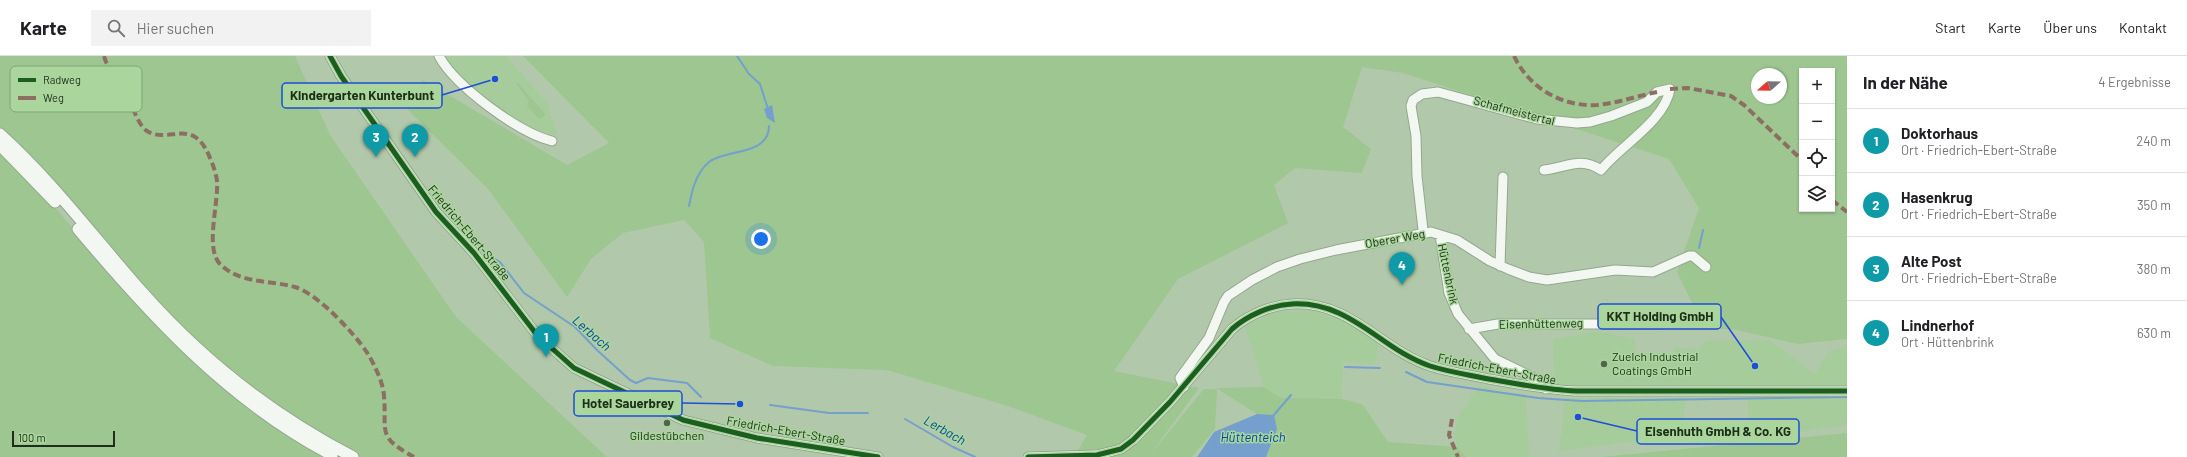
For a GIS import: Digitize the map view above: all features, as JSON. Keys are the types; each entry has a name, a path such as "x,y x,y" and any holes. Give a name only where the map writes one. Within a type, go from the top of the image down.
{"main road":[{"path":"0,134 54,188 162,314 204,354 245,389 287,419 353,457"},
{"path":"0,145 48,193 156,319 199,361 265,414 336,457"}],"street":[{"name":"Friedrich-Ebert-Straße","path":"330,56 341,76 436,212 478,259 531,328 574,368 683,420 757,438 878,457"},
{"path":"439,56 471,93 495,111 541,139 552,141"},
{"name":"Schafmeistertal","path":"1424,230 1417,176 1416,132 1410,108 1413,100 1422,94 1438,92 1536,119 1577,124 1611,116 1647,102 1658,92 1670,89 1664,106 1652,120 1601,170 1594,165 1574,162 1555,169 1544,170"},
{"path":"1500,266 1503,177"},
{"name":"Oberer Weg","path":"1184,386 1180,378 1209,338 1226,299 1249,282 1281,265 1312,256 1424,232 1457,240 1500,266 1525,276 1547,280 1609,271 1653,272 1689,256 1693,256 1706,267"},
{"name":"Hüttenbrink","path":"1440,235 1444,269 1452,301 1458,314 1469,329 1498,361 1534,378 1546,389"},
{"name":"Friedrich-Ebert-Straße","path":"1028,457 1098,455 1121,448 1134,440 1184,386 1221,341 1243,320 1283,304 1314,305 1342,314 1411,358 1431,366 1546,389 1661,392 1847,391"},
{"name":"Eisenhüttenweg","path":"1469,329 1498,324 1660,324"}],"shaded area":[{"path":"0,56 295,56 330,135 456,317 607,457 361,457 329,440 253,391 193,340 0,130"},
{"path":"445,56 506,56 547,103 558,135 534,130 506,116 480,95 449,63"},
{"path":"523,56 1847,56 1847,339 1798,344 1732,329 1708,329 1706,323 1700,319 1677,272 1699,208 1669,159 1403,73 1362,67 1343,127 1371,149 1362,173 1295,168 1274,185 1288,223 1178,279 1114,371 1199,388 1149,456 1204,389 1217,389 1215,429 1192,457 1074,457 1087,435 1008,406 887,370 773,366 710,338 704,242 684,220 623,233 591,259 567,297 488,189 407,109 423,80 567,165 609,143"},
{"path":"517,82 546,115 539,119 527,106 529,101 516,83"},
{"path":"0,151 41,192 146,315 189,359 240,400 328,457 0,457"},
{"path":"1312,311 1343,320 1379,343 1375,364 1343,362 1342,399 1281,398 1264,387 1245,326 1276,312"},
{"path":"1596,331 1634,339 1636,353 1674,353 1675,348 1699,349 1706,341 1770,340 1815,374 1829,351 1847,346 1847,387 1554,387 1553,339"},
{"path":"1479,386 1526,395 1529,457 1469,457 1457,447 1454,435 1458,417"},
{"path":"1264,387 1281,398 1342,399 1362,404 1388,442 1457,447 1467,457 1266,457 1277,429 1274,416 1257,414 1216,388"},
{"path":"1847,395 1847,425 1749,439 1748,397"},
{"path":"1565,398 1686,398 1681,431 1649,439 1559,451"},
{"path":"1847,433 1847,457 1602,457"}],"water":[{"path":"772,105 775,123 767,118 764,109"},
{"name":"Hüttenteich","path":"1257,414 1274,415 1277,429 1266,457 1197,457 1214,432"}],"waterway":[{"path":"737,56 749,74 760,84 768,109"},
{"path":"689,206 695,182 705,166 716,158 754,147 762,142 767,136 769,126"},
{"path":"1699,248 1703,230"},
{"name":"Lerbach","path":"482,251 500,262 524,293 575,327 598,351 630,380 636,383 648,378 687,383 701,397"},
{"name":"Lerbach","path":"1345,367 1380,368"},
{"name":"Lerbach","path":"1406,372 1427,382 1538,398 1582,401 1847,397"},
{"name":"Lerbach","path":"1273,416 1291,395"},
{"name":"Lerbach","path":"770,405 829,413 868,413"},
{"name":"Lerbach","path":"905,419 953,447 975,457"}],"marked path":[{"path":"104,56 109,66"},
{"path":"1514,56 1520,67 1538,86 1559,99 1571,103 1584,105 1605,104 1657,92"},
{"path":"1670,89 1688,88 1731,96 1744,105 1799,157"},
{"path":"134,112 143,128 147,131 164,135 188,134 196,138 203,145 212,163 217,181 213,226 213,249 216,258 221,265 237,275 295,287 304,291 325,306 345,326 368,354 378,374 384,396 385,426 389,438 394,444 414,457"},
{"path":"1835,202 1847,212"},
{"path":"1452,419 1449,435 1458,457"}],"cycle path":[{"path":"330,56 341,76 436,212 474,253 537,335 574,368 683,420 757,438 878,457"},
{"path":"1028,457 1097,455 1121,449 1133,440 1170,402 1232,329 1252,315 1276,306 1292,304 1313,305 1331,310 1348,318 1396,349 1430,366 1489,379 1532,386 1576,391 1847,391"}],"place":[{"name":"Kindergarten Kunterbunt","path":"495,79"},
{"name":"Alte Post","path":"376,157"},
{"name":"Hasenkrug","path":"415,157"},
{"name":"Lindnerhof","path":"1402,285"},
{"name":"Doktorhaus","path":"546,357"},
{"name":"Zuelch Industrial Coatings GmbH","path":"1604,364"},
{"name":"KKT Holding GmbH","path":"1755,366"},
{"name":"Hotel Sauerbrey","path":"740,404"},
{"name":"Eisenhuth GmbH & Co. KG","path":"1578,417"},
{"name":"Gildestübchen","path":"667,423"}]}
